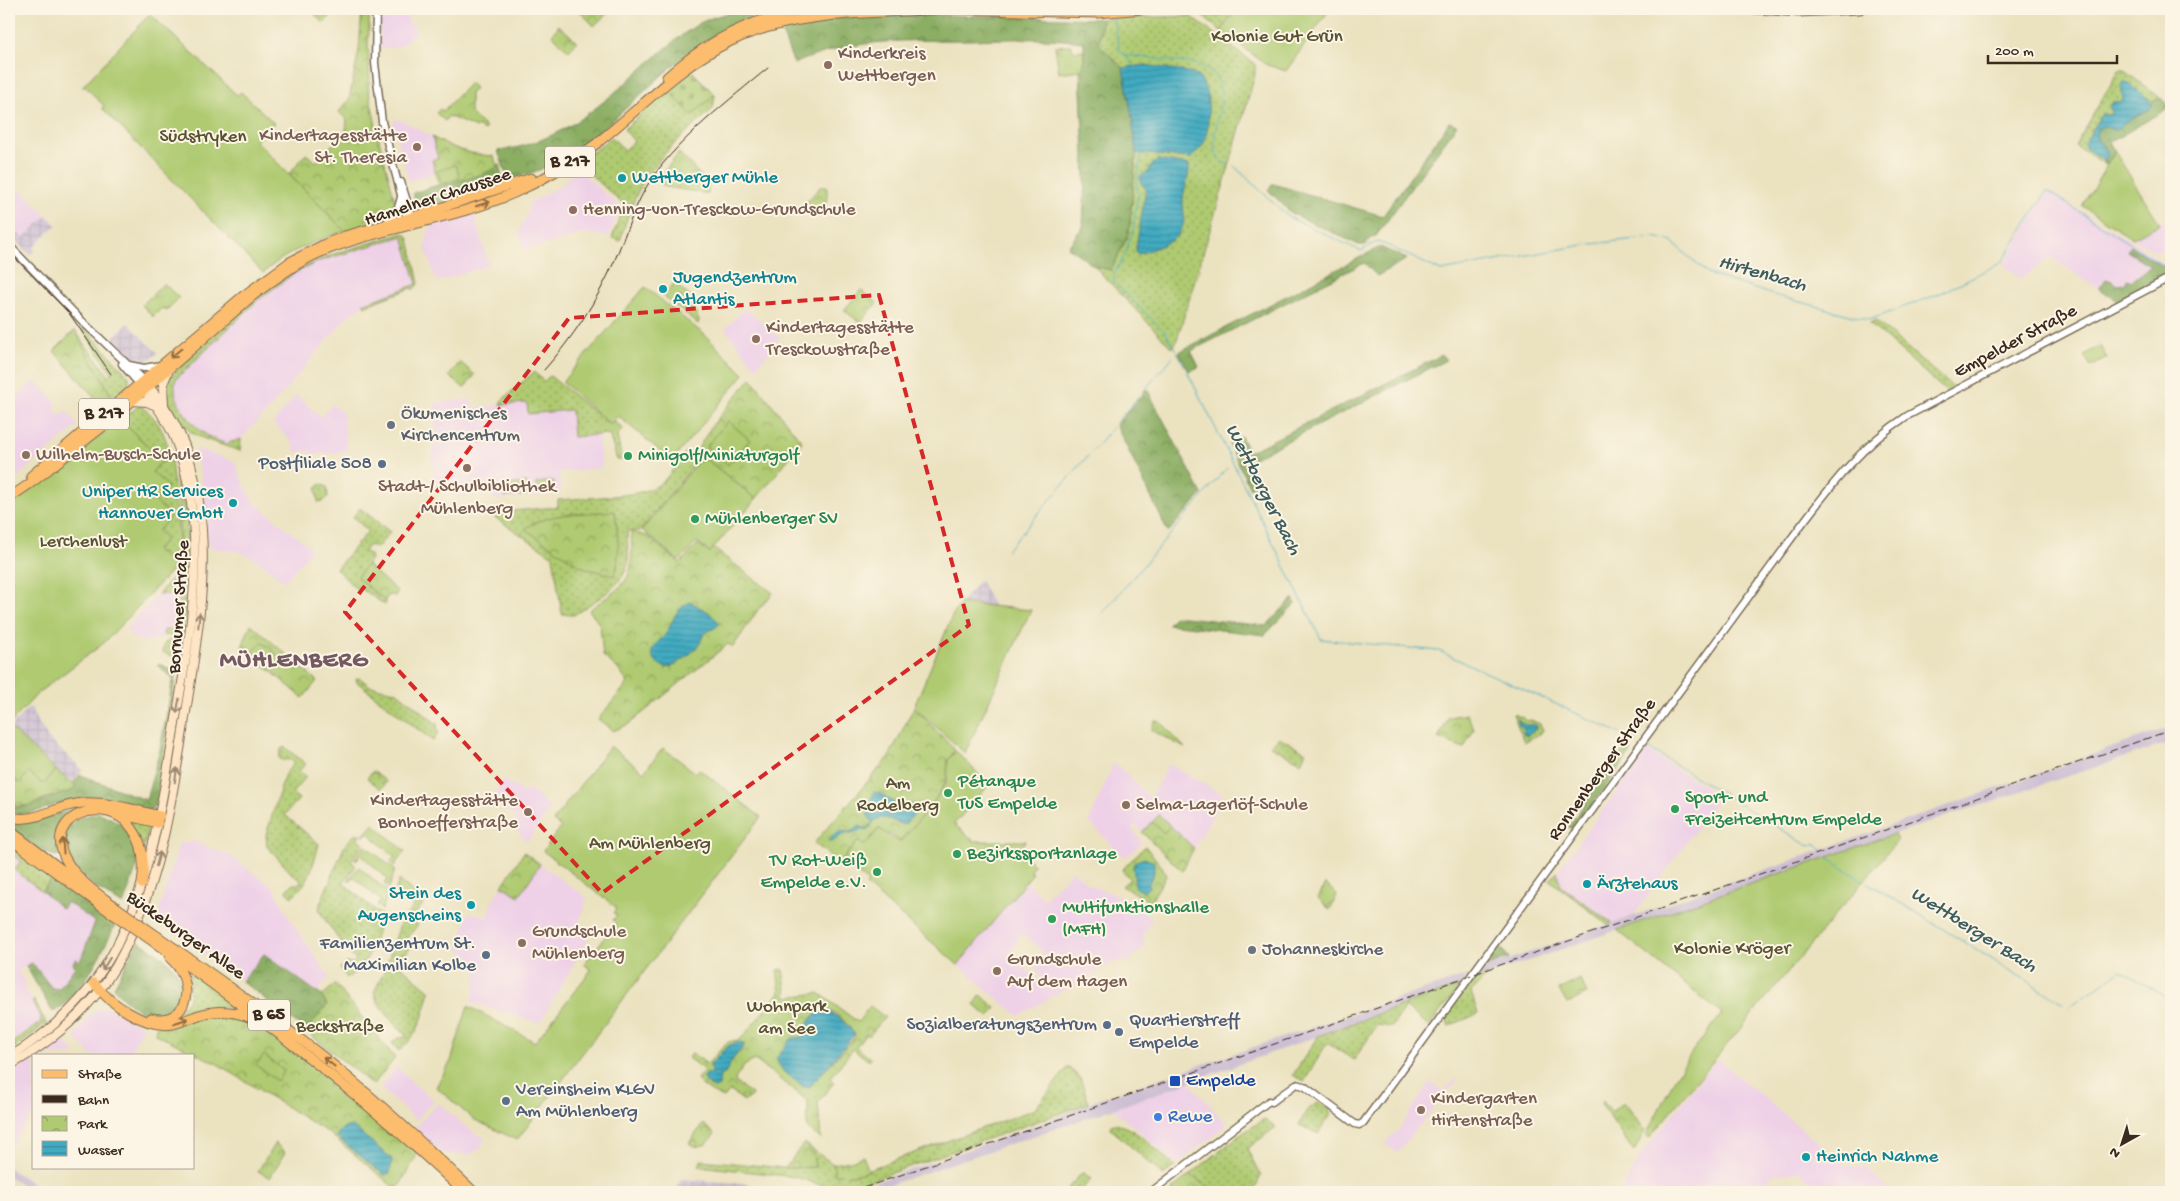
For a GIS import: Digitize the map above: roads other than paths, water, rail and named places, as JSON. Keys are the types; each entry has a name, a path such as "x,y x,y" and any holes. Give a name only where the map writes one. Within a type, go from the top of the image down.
{"main road":[{"name":"Hamelner Chaussee","path":"144,385 132,400 64,457 9,498 32,475 251,297 293,267 324,251 512,186 548,170 595,139 680,66 708,45 726,35 761,21 814,9"},
{"name":"Hamelner Chaussee","path":"165,367 242,297 290,262 325,244 385,224 496,200 550,174 597,143 697,61 742,36 769,26 824,15 944,9 1097,13 1143,9"},
{"path":"1755,9 1821,11 1860,9"},
{"path":"132,400 160,406 165,367"},
{"name":"Bornumer Straße","path":"9,1066 59,1033 99,986 125,949 145,904 164,821 189,634 195,553 190,505 182,458 160,406 144,385"},
{"path":"9,817 23,819 38,817 70,805 90,802 164,821"},
{"path":"101,810 121,818 136,835 143,856 142,884"},
{"path":"114,910 74,872 66,860 62,847 65,828 73,818 85,811 101,810 164,821"},
{"name":"Bornumer Straße","path":"9,1057 57,1022 99,986 142,884 164,821"},
{"name":"Bückeburger Allee","path":"9,830 114,910"},
{"name":"Bückeburger Allee","path":"9,838 145,932 366,1098 464,1192"},
{"path":"99,986 136,1012 150,1018 166,1017 182,1006 187,991 184,976 172,960 145,932"},
{"name":"Bückeburger Allee","path":"145,932 256,1005 474,1192"},
{"path":"99,986 136,1017 156,1024 172,1024 207,1013 224,1011 258,1020 278,1032"}],"street":[{"path":"376,9 375,63 382,116 401,196 410,220"},
{"path":"382,116 386,122 410,220"},
{"path":"385,224 397,211 401,196"},
{"path":"9,245 144,385"},
{"name":"Empelder Straße","path":"1877,438 1897,423 1926,406 2171,277"},
{"path":"114,352 128,365 144,385"},
{"path":"128,365 144,368 165,367"},
{"name":"Ronnenberger Straße","path":"1272,1102 1293,1085 1300,1084 1360,1125 1814,508 1849,464 1877,438"},
{"path":"1151,1192 1269,1101 1272,1102"},
{"path":"1158,1192 1272,1102"}],"water":[{"path":"1146,65 1189,73 1201,79 1208,104 1207,133 1203,145 1191,158 1136,153 1132,116 1123,68"},
{"path":"2124,81 2145,96 2152,105 2149,110 2133,117 2114,131 2105,126 2099,128 2096,135 2108,156 2104,160 2086,149 2084,144 2102,114 2111,115 2110,105 2112,102 2123,101 2121,85"},
{"path":"1158,160 1189,165 1183,201 1184,223 1181,231 1170,241 1139,254 1136,252 1136,247 1146,189 1141,183 1140,177 1149,171 1150,167"},
{"path":"691,602 708,612 720,623 717,627 704,634 699,645 688,656 675,665 666,668 655,661 652,651 667,632 679,610"},
{"path":"1518,719 1524,725 1535,725 1536,729 1528,735 1524,735 1523,728 1519,725"},
{"path":"874,792 881,794 898,805 914,804 919,809 904,825 887,819 875,820 868,829 842,835 835,840 828,841 838,831 850,832 860,826 866,829 873,822 868,816 867,807"},
{"path":"1144,858 1154,862 1154,873 1149,887 1145,891 1136,889 1133,866 1135,862"},
{"path":"823,1008 841,1019 855,1034 810,1087 804,1087 783,1071 776,1059 788,1042 793,1038 805,1035 809,1021"},
{"path":"740,1042 744,1046 733,1059 725,1074 720,1075 719,1086 715,1088 710,1086 703,1078 706,1074 713,1073 711,1064 729,1045"},
{"path":"352,1126 392,1159 390,1173 385,1175 376,1169 336,1136 343,1128"}],"waterway":[{"name":"Hirtenbach","path":"1113,18 1120,51 1125,55 1197,64 1210,71 1218,80 1221,102 1215,150 1223,163 1229,164"},
{"name":"Wettberger Bach","path":"1125,55 1134,66"},
{"name":"Wettberger Bach","path":"1142,154 1136,184 1139,195 1133,231 1126,252 1116,271 1114,282 1166,333 1179,355 1321,639 1439,651 1637,741"},
{"name":"Hirtenbach","path":"1234,166 1289,217 1361,251 1378,241 1441,271 1583,245 1654,237 1671,241 1708,274 1774,295 1869,320 1939,294 2002,262 2047,191 2169,269"},
{"path":"1157,375 1172,358"},
{"path":"1143,392 1155,378"},
{"path":"1116,423 1139,396"},
{"path":"1092,452 1113,427"},
{"path":"1075,471 1089,455"},
{"path":"1100,616 1227,468"},
{"path":"1059,489 1073,474"},
{"path":"1007,550 1056,493"},
{"name":"Wettberger Bach","path":"1647,747 1805,844 1816,845 1822,850"},
{"name":"Wettberger Bach","path":"1827,858 1864,881"},
{"name":"Wettberger Bach","path":"1868,883 2063,1003"},
{"name":"Wettberger Bach","path":"2069,1007 2121,970 2171,1000"}],"tram line":[{"path":"544,370 564,346 592,305 614,262 636,208 646,188 663,163 691,134 768,68"},
{"path":"9,252 69,313 111,374"}],"railway":[{"path":"852,1192 2171,730"}],"place":[{"name":"Kinderkreis Wettbergen","path":"828,65"},
{"name":"Kindertagesstätte St. Theresia","path":"417,147"},
{"name":"Wettberger Mühle","path":"622,178"},
{"name":"Henning-von-Tresckow-Grundschule","path":"573,210"},
{"name":"Jugendzentrum Atlantis","path":"663,289"},
{"name":"Kindertagesstätte Tresckowstraße","path":"756,339"},
{"name":"Ökumenisches Kirchencentrum","path":"391,425"},
{"name":"Wilhelm-Busch-Schule","path":"26,455"},
{"name":"Minigolf/Miniaturgolf","path":"628,456"},
{"name":"Postfiliale 508","path":"382,464"},
{"name":"Stadt-/ Schulbibliothek Mühlenberg","path":"467,468"},
{"name":"Uniper HR Services Hannover GmbH","path":"233,503"},
{"name":"Mühlenberger SV","path":"695,519"},
{"name":"Pétanque TuS Empelde","path":"948,793"},
{"name":"Selma-Lagerlöf-Schule","path":"1126,805"},
{"name":"Sport- und Freizeitcentrum Empelde","path":"1675,809"},
{"name":"Kindertagesstätte Bonhoefferstraße","path":"528,812"},
{"name":"Bezirkssportanlage","path":"957,854"},
{"name":"TV Rot-Weiß Empelde e.V.","path":"877,872"},
{"name":"Ärztehaus","path":"1587,884"},
{"name":"Stein des Augenscheins","path":"471,905"},
{"name":"Multifunktionshalle (MFH)","path":"1052,919"},
{"name":"Grundschule Mühlenberg","path":"522,943"},
{"name":"Johanneskirche","path":"1252,950"},
{"name":"Familienzentrum St. Maximilian Kolbe","path":"486,955"},
{"name":"Grundschule Auf dem Hagen","path":"997,971"},
{"name":"Sozialberatungszentrum","path":"1107,1025"},
{"name":"Quartierstreff Empelde","path":"1119,1032"},
{"name":"Empelde","path":"1175,1081"},
{"name":"Vereinsheim KLGV Am Mühlenberg","path":"506,1101"},
{"name":"Kindergarten Hirtenstraße","path":"1421,1110"},
{"name":"Rewe","path":"1158,1117"},
{"name":"Heinrich Nahme","path":"1806,1157"}],"district":[{"name":"MÜHLENBERG","path":"294,661"}],"park label":[{"name":"Kolonie Gut Grün","path":"1277,37"},
{"name":"Südstryken","path":"203,137"},
{"name":"Lerchenlust","path":"83,542"},
{"name":"Am Rodelberg","path":"898,795"},
{"name":"Am Mühlenberg","path":"650,844"},
{"name":"Kolonie Kröger","path":"1732,949"},
{"name":"Wohnpark am See","path":"787,1018"},
{"name":"Beckstraße","path":"340,1027"}]}
